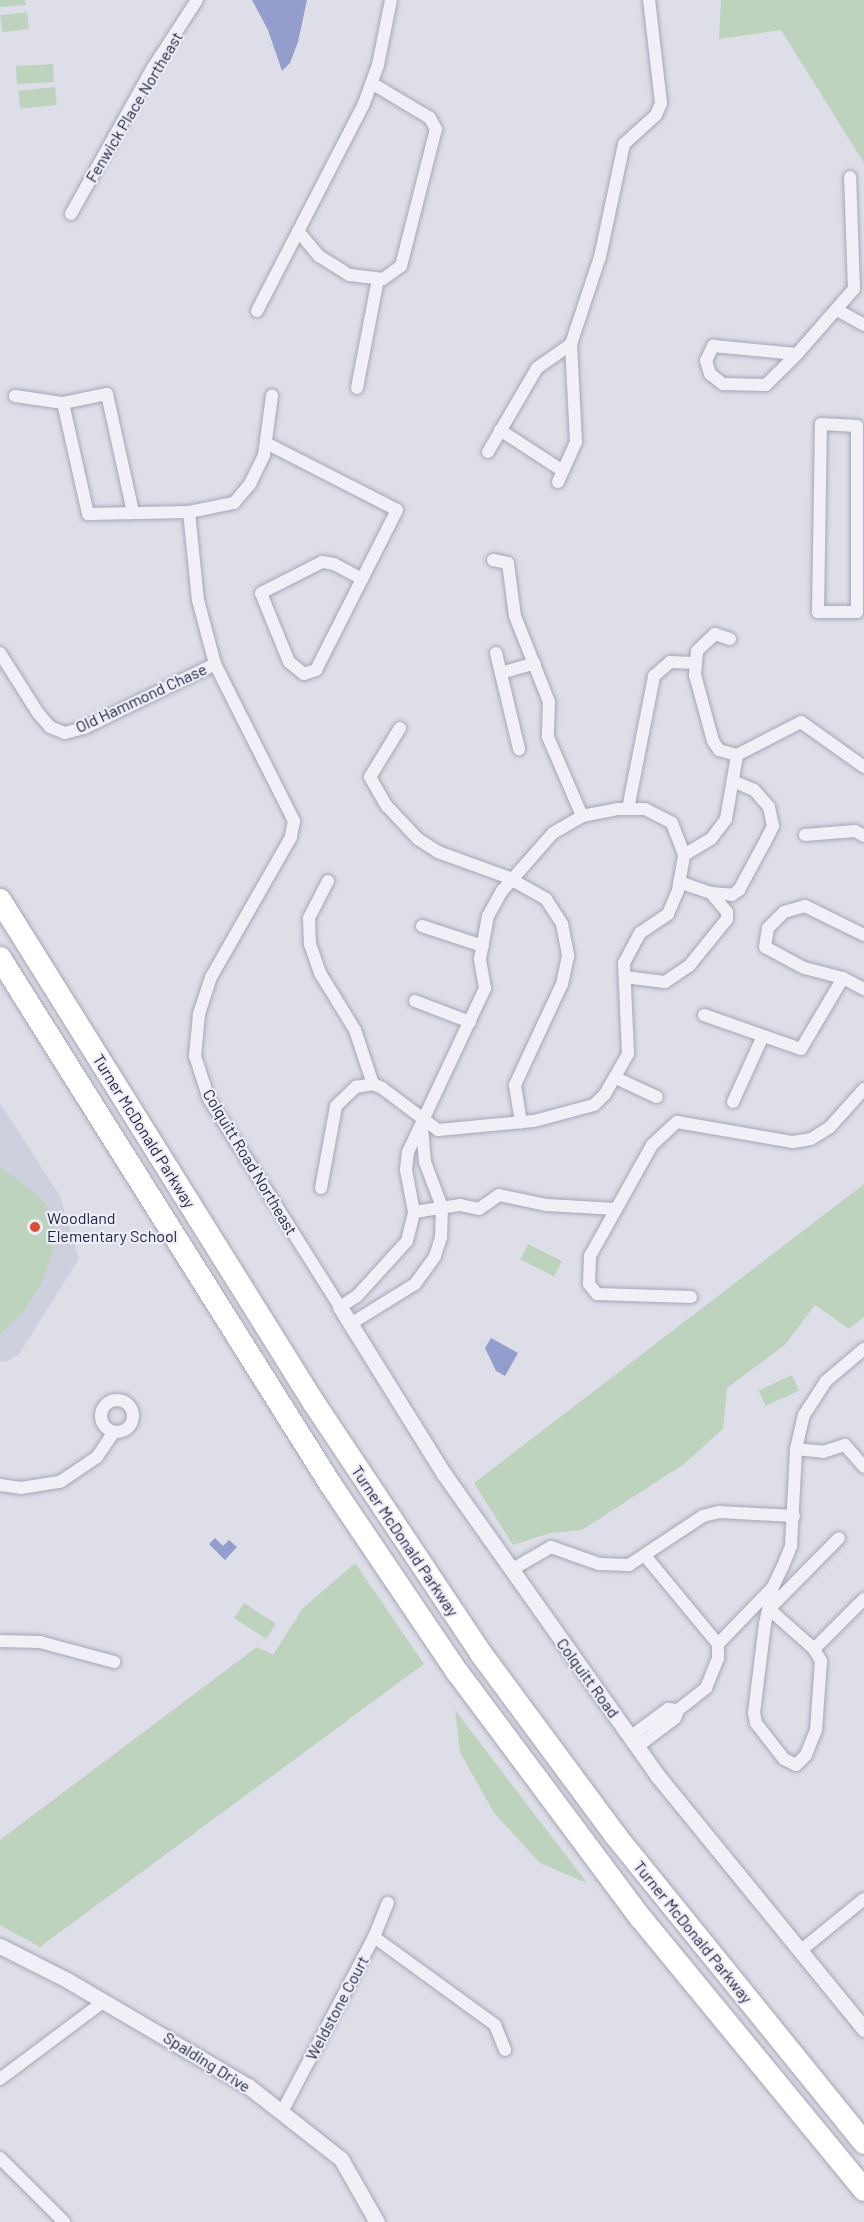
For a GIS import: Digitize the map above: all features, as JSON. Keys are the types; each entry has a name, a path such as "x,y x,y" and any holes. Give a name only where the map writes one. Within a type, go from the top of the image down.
{"highway":[{"name":"Turner McDonald Parkway","path":"0,900 327,1422 482,1655 615,1835 864,2143"},
{"name":"Turner McDonald Parkway","path":"0,957 325,1476 458,1673 640,1917 864,2190"}],"street":[{"name":"Fenwick Place Northeast","path":"71,214 152,69 197,0"},
{"path":"257,311 372,84 391,0"},
{"path":"500,430 560,477 576,442 571,344 600,257 624,144 656,115 661,104 649,0"},
{"path":"298,231 333,268 378,279 389,277 401,266 436,129 430,118 372,84"},
{"path":"797,354 713,346 706,361 710,374 723,384 766,385 797,354 839,311 854,289 850,177"},
{"path":"357,388 378,279"},
{"path":"839,311 864,325"},
{"path":"489,452 537,368 571,344"},
{"path":"15,396 63,403 107,394 133,512"},
{"path":"63,403 88,514 189,512 234,503 250,484 266,443 272,396"},
{"path":"821,424 857,426 862,613 818,612 821,424"},
{"path":"266,443 397,510 316,670 304,674 289,662 261,593 322,562 334,564 362,579"},
{"name":"Colquitt Road Northeast","path":"189,512 198,600 215,664 294,821 291,837 211,977 199,1015 195,1056 209,1099 340,1307"},
{"path":"493,560 508,563 514,616 549,702 548,737 582,816"},
{"path":"730,639 715,634 697,651 695,675 713,741 719,750 737,755 801,722 864,767"},
{"name":"Old Hammond Chase","path":"0,653 38,713 50,727 65,733 84,728 215,664"},
{"path":"496,653 519,749"},
{"path":"628,809 654,676 670,662 696,663"},
{"path":"501,673 535,663"},
{"path":"400,728 370,777 387,806 418,839 438,852 512,880 546,899 562,924 568,956 562,984 515,1085 520,1123"},
{"path":"684,855 711,838 726,819 737,755"},
{"path":"679,882 711,893 732,895 739,890 773,825 773,816 759,795 733,781"},
{"path":"321,1188 336,1106 348,1091 373,1084 392,1094 423,1124 438,1130 520,1123 579,1112 605,1094 628,1054 624,963 640,933 668,914 679,882 684,855 672,822 645,809 628,809 582,816 553,832 512,880 488,916 483,946 485,988 423,1124 408,1152 406,1170 414,1212 411,1230 400,1251 340,1307"},
{"path":"805,836 855,831 864,836"},
{"path":"328,881 309,918 310,944 320,973 355,1030 373,1084"},
{"path":"625,976 665,982 689,966 727,920 727,912 711,893"},
{"path":"864,935 805,906 784,912 768,928 765,947 804,968 843,978 864,989"},
{"path":"422,926 483,946"},
{"path":"704,1015 801,1049 843,978"},
{"path":"415,1001 470,1022"},
{"path":"733,1102 763,1036"},
{"path":"616,1078 657,1097"},
{"path":"691,1297 594,1293 587,1265 652,1145 677,1122 802,1141 830,1126 864,1089"},
{"path":"352,1323 404,1292 427,1271 441,1237 442,1207 425,1162 423,1124"},
{"path":"414,1212 460,1205 479,1209 499,1195 547,1205 616,1209"},
{"name":"Colquitt Road","path":"340,1307 444,1474 634,1742 864,2029"},
{"path":"769,1609 814,1649 821,1661 822,1676 816,1730 806,1755 796,1765 784,1759 756,1723 769,1609 773,1587 791,1546 796,1449 804,1415 813,1398 840,1367 864,1349"},
{"path":"0,1485 21,1488 47,1486 74,1476 97,1457 113,1432"},
{"path":"796,1449 823,1452 845,1444 864,1467"},
{"path":"511,1570 543,1549 561,1547 612,1567 629,1565 646,1557 703,1516 719,1512 794,1516"},
{"path":"769,1609 839,1538"},
{"path":"646,1557 718,1644"},
{"path":"634,1742 668,1709 678,1710 706,1688 714,1675 718,1644 773,1587"},
{"path":"814,1649 864,1599"},
{"path":"0,1641 40,1642 114,1662"},
{"path":"800,1951 864,1899"},
{"name":"Weldstone Court","path":"282,2112 374,1937 388,1903"},
{"path":"374,1937 495,2025 505,2050"},
{"name":"Spalding Drive","path":"0,1946 103,2002 248,2086 341,2159 377,2222"},
{"path":"0,2079 103,2002"},
{"path":"0,2158 64,2222"}],"shaded area":[{"name":"Woodland Elementary School","path":"0,1103 60,1196 79,1259 19,1354 6,1362 0,1361"}],"green space":[{"path":"0,0 25,0 26,5 0,7"},
{"path":"721,0 864,0 864,163 781,30 719,39"},
{"path":"27,12 29,29 2,32 0,15"},
{"path":"53,64 54,82 17,84 16,66"},
{"path":"55,87 57,105 20,109 18,91"},
{"path":"0,1167 33,1191 46,1205 54,1224 53,1252 42,1282 23,1313 0,1335"},
{"path":"864,1184 864,1317 849,1329 815,1305 785,1345 727,1388 723,1429 684,1464 582,1530 550,1533 513,1545 474,1483"},
{"path":"528,1244 562,1261 554,1276 520,1259"},
{"path":"792,1375 799,1390 766,1406 758,1391"},
{"path":"355,1563 424,1664 40,1947 0,1925 0,1840 257,1647 273,1655 303,1608"},
{"path":"244,1603 276,1624 266,1639 234,1618"},
{"path":"455,1710 587,1883 540,1863 494,1813 460,1752"}],"water":[{"path":"252,0 307,0 298,42 290,63 282,71 268,30"},
{"path":"491,1338 518,1353 505,1376 496,1371 485,1348"},
{"path":"215,1538 223,1546 229,1540 237,1547 225,1560 209,1544"}],"place":[{"name":"Woodland Elementary School","path":"35,1227"}]}
